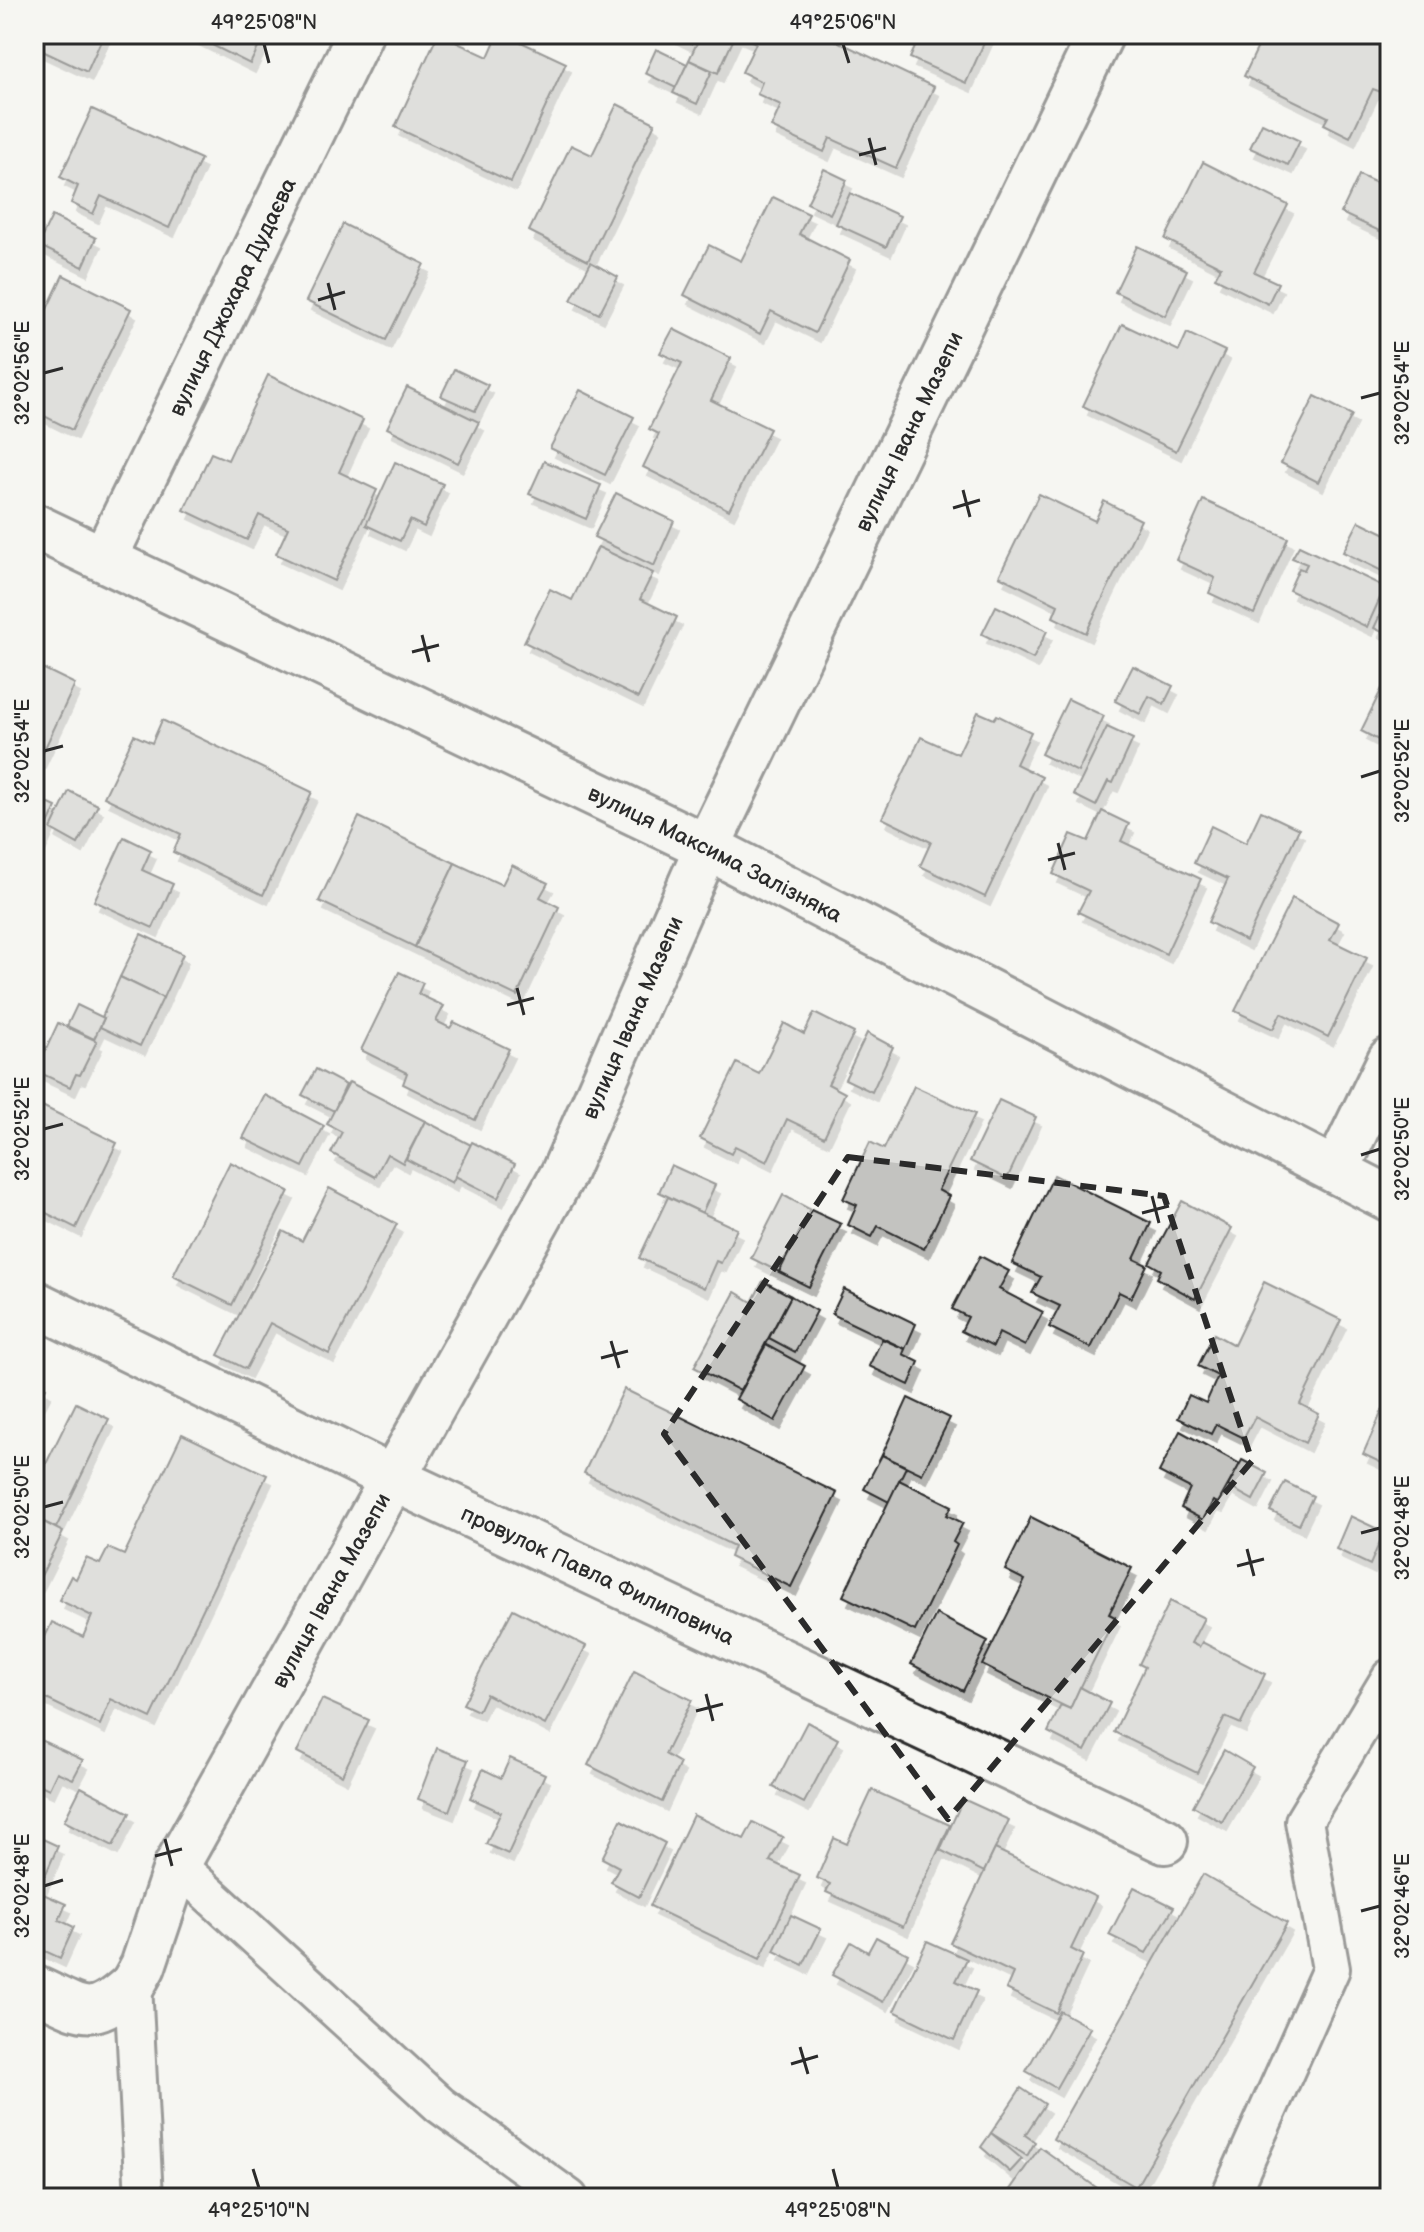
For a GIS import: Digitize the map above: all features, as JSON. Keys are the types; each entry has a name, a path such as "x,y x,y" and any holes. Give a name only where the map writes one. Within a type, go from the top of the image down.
{"street":[{"name":"вулиця Джохара Дудаєва","path":"104,559 360,34"},
{"name":"вулиця Івана Мазепи","path":"133,1984 143,1966 177,1865 563,1174 707,847 1101,34"},
{"name":"вулиця Максима Залізняка","path":"34,526 707,847 1390,1199"},
{"path":"1336,1171 1390,1060"},
{"name":"провулок Павла Филиповича","path":"34,1303 392,1478 1165,1841"},
{"path":"34,1988 87,2011 100,2010 113,2003 133,1984"}],"lane":[{"path":"1229,2198 1331,1969 1304,1821 1390,1678"},
{"path":"177,1865 440,2105 569,2198"},
{"path":"133,1984 144,2198"}],"highlighted area":[{"path":"848,1157 1164,1196 1252,1461 948,1819 664,1434"}],"building":[{"path":"34,34 104,34 87,72 34,47"},
{"path":"190,34 265,34 250,64"},
{"path":"438,34 488,57 498,34 504,34 566,63 511,182 395,127"},
{"path":"671,34 696,34 691,44"},
{"path":"701,34 736,34 718,73 689,60"},
{"path":"736,34 753,34 750,40"},
{"path":"753,34 822,34 934,87 896,168 830,138 824,152 771,127 781,105 757,94 762,82 742,72 756,43 750,40"},
{"path":"921,34 988,34 966,83 910,58"},
{"path":"1264,34 1357,34 1390,50 1390,75 1381,92 1373,89 1350,137 1324,124 1328,117 1244,76"},
{"path":"656,49 687,64 676,88 645,73"},
{"path":"689,60 712,71 697,104 673,93"},
{"path":"617,104 655,123 588,261 529,231 571,145 592,155"},
{"path":"92,109 201,159 169,228 101,196 93,214 71,203 78,186 60,177"},
{"path":"1262,123 1300,141 1288,165 1250,148"},
{"path":"1203,162 1288,205 1254,272 1278,283 1268,304 1215,278 1221,267 1165,239"},
{"path":"824,169 847,180 830,214 807,203"},
{"path":"1359,175 1390,189 1390,236 1341,213"},
{"path":"850,193 900,216 886,247 836,224"},
{"path":"773,197 809,214 799,234 850,260 815,333 771,311 760,334 684,295 709,245 741,261"},
{"path":"52,216 96,238 83,267 38,245"},
{"path":"343,224 424,264 386,340 306,301"},
{"path":"1137,246 1187,270 1165,316 1115,292"},
{"path":"591,262 618,277 599,314 571,300"},
{"path":"63,275 131,309 72,430 34,411 34,302 47,309"},
{"path":"1122,324 1179,351 1187,333 1225,351 1176,451 1083,406"},
{"path":"673,329 731,358 711,400 770,429 729,510 643,467 659,434 649,429 682,363 660,353"},
{"path":"454,369 488,385 475,411 441,396"},
{"path":"268,375 363,420 339,472 377,490 334,581 276,554 288,528 259,515 247,540 184,510 211,453 228,460"},
{"path":"407,387 479,422 458,463 387,428"},
{"path":"580,390 634,417 605,475 550,448"},
{"path":"1315,396 1352,415 1318,482 1281,463"},
{"path":"544,461 601,485 586,519 529,494"},
{"path":"395,462 443,484 424,527 410,520 400,541 366,525"},
{"path":"616,493 674,521 654,566 594,537"},
{"path":"1039,494 1095,521 1104,501 1141,520 1086,633 1053,617 1058,605 999,576"},
{"path":"1203,500 1288,538 1254,614 1209,593 1215,578 1176,560"},
{"path":"1359,521 1390,536 1390,575 1343,552"},
{"path":"1299,546 1385,587 1367,627 1289,590 1299,568 1304,570 1307,564 1292,558"},
{"path":"598,547 653,573 640,599 677,617 638,698 524,642 550,589 572,600"},
{"path":"1390,596 1390,636 1374,628"},
{"path":"996,606 1047,631 1033,659 982,634"},
{"path":"34,664 75,684 37,765 34,763"},
{"path":"1133,666 1173,686 1164,704 1149,696 1140,714 1115,701"},
{"path":"1390,672 1390,746 1361,731"},
{"path":"1068,699 1104,716 1078,772 1041,754"},
{"path":"978,712 994,719 997,715 1031,732 1016,764 1042,777 985,897 920,866 931,842 882,818 921,737 958,754"},
{"path":"162,720 312,792 263,895 173,852 181,834 104,797 134,735 152,743"},
{"path":"1107,727 1133,739 1113,783 1108,781 1096,806 1074,795"},
{"path":"69,791 98,805 78,844 51,829"},
{"path":"34,797 56,807 34,856"},
{"path":"1102,811 1129,824 1121,841 1201,879 1166,954 1078,912 1089,891 1053,874 1071,834 1088,841"},
{"path":"1261,811 1299,829 1246,941 1208,922 1228,879 1194,863 1211,826 1246,843"},
{"path":"359,817 455,863 415,947 319,901"},
{"path":"124,837 151,850 142,870 173,884 153,928 94,901"},
{"path":"455,863 502,885 512,865 548,883 540,897 559,907 517,996 415,947"},
{"path":"1292,898 1339,923 1330,940 1367,958 1328,1037 1281,1013 1273,1029 1235,1011"},
{"path":"141,934 183,954 163,998 120,977"},
{"path":"399,972 423,983 418,994 444,1006 436,1021 450,1028 454,1022 509,1049 475,1120 403,1084 407,1073 361,1050"},
{"path":"120,977 163,998 140,1046 100,1027"},
{"path":"77,1005 104,1018 94,1039 67,1026"},
{"path":"814,1013 854,1033 828,1084 845,1093 824,1137 787,1119 767,1162 735,1146 731,1154 700,1138 737,1063 759,1074 784,1023 804,1034"},
{"path":"58,1023 97,1041 80,1075 76,1074 70,1087 36,1071"},
{"path":"867,1033 893,1047 872,1092 845,1079"},
{"path":"316,1069 346,1085 334,1111 302,1095"},
{"path":"349,1082 425,1121 403,1163 387,1154 375,1177 331,1153 342,1132 327,1124"},
{"path":"914,1086 975,1114 938,1190 949,1196 924,1249 878,1226 872,1237 848,1225 857,1205 843,1199 870,1142 884,1149"},
{"path":"265,1095 324,1126 303,1167 243,1138"},
{"path":"999,1100 1036,1117 1007,1179 970,1161"},
{"path":"34,1102 117,1143 76,1228 34,1207"},
{"path":"425,1121 471,1145 452,1183 406,1159"},
{"path":"472,1142 515,1164 498,1198 455,1176"},
{"path":"230,1162 289,1191 232,1305 173,1276"},
{"path":"671,1165 715,1185 702,1213 659,1192"},
{"path":"1054,1175 1151,1223 1134,1259 1147,1265 1131,1298 1119,1292 1091,1348 1049,1327 1060,1306 1032,1293 1041,1277 1012,1263"},
{"path":"329,1188 397,1224 329,1354 270,1323 246,1369 218,1355 283,1231 302,1241"},
{"path":"783,1195 811,1210 779,1272 751,1258"},
{"path":"668,1197 737,1229 721,1263 716,1261 704,1288 639,1258"},
{"path":"1182,1201 1232,1228 1195,1299 1157,1278 1161,1270 1149,1263"},
{"path":"811,1210 841,1224 809,1287 779,1272"},
{"path":"980,1256 1009,1271 999,1289 1043,1312 1025,1346 999,1333 993,1347 961,1331 968,1317 952,1309"},
{"path":"763,1281 791,1296 740,1391 694,1367 735,1292 752,1302"},
{"path":"1264,1282 1341,1320 1300,1404 1319,1414 1305,1443 1255,1417 1244,1438 1216,1424 1211,1434 1178,1418 1189,1395 1206,1403 1218,1376 1198,1366 1214,1334 1234,1345"},
{"path":"844,1289 916,1324 905,1349 832,1314"},
{"path":"791,1296 817,1311 795,1352 769,1338"},
{"path":"882,1339 905,1349 903,1354 919,1362 909,1385 869,1366"},
{"path":"766,1345 805,1366 775,1421 736,1399"},
{"path":"34,1382 46,1388 34,1411"},
{"path":"624,1389 837,1493 791,1587 730,1557 734,1546 584,1473"},
{"path":"1390,1393 1390,1467 1363,1454"},
{"path":"908,1398 950,1418 922,1474 882,1455"},
{"path":"76,1403 109,1419 56,1528 34,1517 34,1488"},
{"path":"1180,1431 1240,1464 1218,1503 1213,1501 1203,1520 1181,1508 1190,1488 1159,1472"},
{"path":"182,1434 267,1475 151,1718 111,1699 100,1725 34,1693 34,1660 52,1622 83,1637 92,1616 59,1600 71,1576 76,1579 86,1558 100,1564 108,1548 124,1555"},
{"path":"882,1455 906,1467 889,1502 864,1489"},
{"path":"1242,1460 1267,1473 1253,1500 1228,1486"},
{"path":"899,1480 952,1506 947,1515 963,1523 953,1542 957,1545 915,1631 843,1596"},
{"path":"1285,1482 1313,1496 1299,1525 1270,1511"},
{"path":"1350,1516 1384,1532 1370,1565 1336,1549"},
{"path":"34,1517 63,1532 38,1582 34,1580"},
{"path":"1031,1517 1132,1568 1109,1614 1115,1617 1070,1709 982,1665 1025,1580 1005,1570"},
{"path":"1170,1601 1204,1618 1191,1643 1199,1647 1202,1642 1265,1674 1241,1724 1225,1717 1197,1773 1114,1732 1145,1667 1139,1664"},
{"path":"513,1609 586,1646 545,1725 486,1694 478,1711 463,1704"},
{"path":"936,1614 988,1641 963,1691 911,1664"},
{"path":"634,1671 692,1700 665,1754 680,1763 662,1802 588,1765"},
{"path":"1080,1687 1110,1703 1085,1751 1048,1732 1061,1705 1070,1709"},
{"path":"322,1699 369,1720 342,1775 297,1752"},
{"path":"807,1722 838,1739 804,1803 773,1787"},
{"path":"34,1737 83,1760 73,1779 57,1772 49,1789 34,1782"},
{"path":"437,1748 468,1760 449,1811 418,1799"},
{"path":"1224,1750 1253,1767 1222,1822 1193,1806"},
{"path":"510,1758 545,1774 508,1854 486,1844 501,1812 470,1798 483,1769 501,1778"},
{"path":"81,1787 130,1813 113,1846 64,1821"},
{"path":"872,1790 950,1825 903,1927 826,1892 830,1884 817,1878 834,1838 847,1844"},
{"path":"963,1799 1009,1820 984,1872 940,1850"},
{"path":"693,1815 744,1839 753,1822 783,1837 770,1861 800,1875 760,1959 650,1906"},
{"path":"621,1820 665,1843 639,1897 611,1882 619,1867 602,1858"},
{"path":"34,1835 58,1846 38,1892 34,1890"},
{"path":"995,1849 1096,1897 1071,1949 1083,1955 1056,2013 1006,1989 1013,1973 950,1943"},
{"path":"1203,1874 1287,1923 1136,2187 1053,2139"},
{"path":"1134,1887 1174,1907 1146,1953 1109,1935"},
{"path":"34,1890 66,1904 59,1920 74,1927 60,1958 34,1946"},
{"path":"791,1915 821,1929 803,1965 774,1951"},
{"path":"876,1937 908,1954 883,2002 832,1975 851,1942 868,1952"},
{"path":"927,1941 967,1959 956,1981 977,1991 954,2040 894,2011"},
{"path":"1060,2011 1090,2028 1056,2088 1026,2071"},
{"path":"1021,2088 1045,2104 1025,2135 1035,2142 1027,2156 991,2133"},
{"path":"991,2133 1022,2159 1010,2172 981,2147"},
{"path":"1040,2147 1111,2198 1004,2198"}]}
